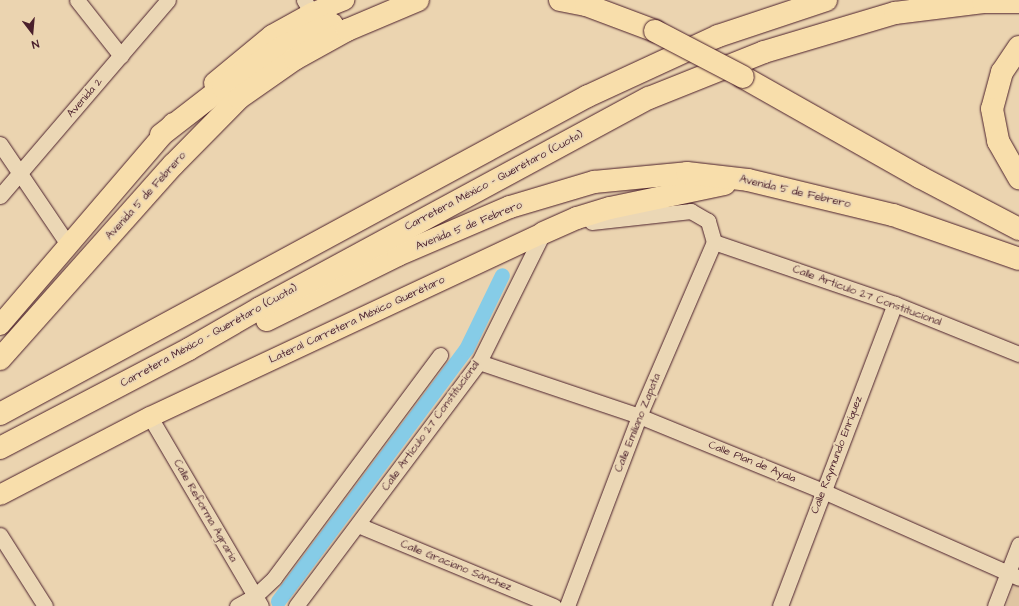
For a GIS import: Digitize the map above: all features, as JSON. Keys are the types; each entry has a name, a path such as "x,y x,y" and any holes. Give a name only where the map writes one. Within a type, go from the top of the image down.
{"highway":[{"path":"161,135 223,87 282,47 337,21 416,0"},
{"name":"Avenida 5 de Febrero","path":"0,359 173,165 238,98 295,60 347,30 416,0"},
{"path":"560,0 586,5 655,31 743,77 920,177 1019,229"},
{"path":"0,414 588,96 718,36 826,0"},
{"name":"Carretera México - Querétaro (Cuota)","path":"0,448 189,349 266,304 649,98 764,52 895,13 983,2 1019,2"},
{"path":"1019,47 1002,72 992,109 998,141 1019,178"},
{"name":"Avenida 5 de Febrero","path":"189,349 267,320 398,256 510,207 594,182 687,173 748,180 893,215 1019,259"},
{"path":"543,232 577,218 610,208 748,180"}],"main road":[{"path":"0,325 69,246 161,135 211,86 308,7 345,0"},
{"name":"Lateral Carretera México Querétaro","path":"0,495 150,417 543,232"}],"street":[{"path":"77,0 121,56"},
{"name":"Avenida 2","path":"0,196 168,0"},
{"path":"0,144 69,246"},
{"name":"Lateral Carretera México Querétaro","path":"543,232 612,219 691,211 708,221 714,234 714,242"},
{"name":"Calle Artículo 27 Constitucional","path":"296,606 479,362 543,232"},
{"name":"Calle Artículo 27 Constitucional","path":"714,242 895,304 1019,354"},
{"name":"Calle Emiliano Zapata","path":"567,606 639,416 714,242"},
{"name":"Calle Raymundo Enríquez","path":"780,606 895,304"},
{"path":"237,606 258,601 440,355"},
{"name":"Calle Plan de Ayala","path":"479,362 639,416 823,491 1014,576"},
{"name":"Calle Reforma Agraria","path":"150,417 258,601"},
{"name":"Calle Graciano Sánchez","path":"358,525 554,606"},
{"path":"0,535 45,606"},
{"path":"995,606 1014,576 1019,544"}],"shaded area":[{"path":"1015,583 1019,585 1019,606 1006,606"}],"waterway":[{"path":"278,601 466,349 502,275"}]}
